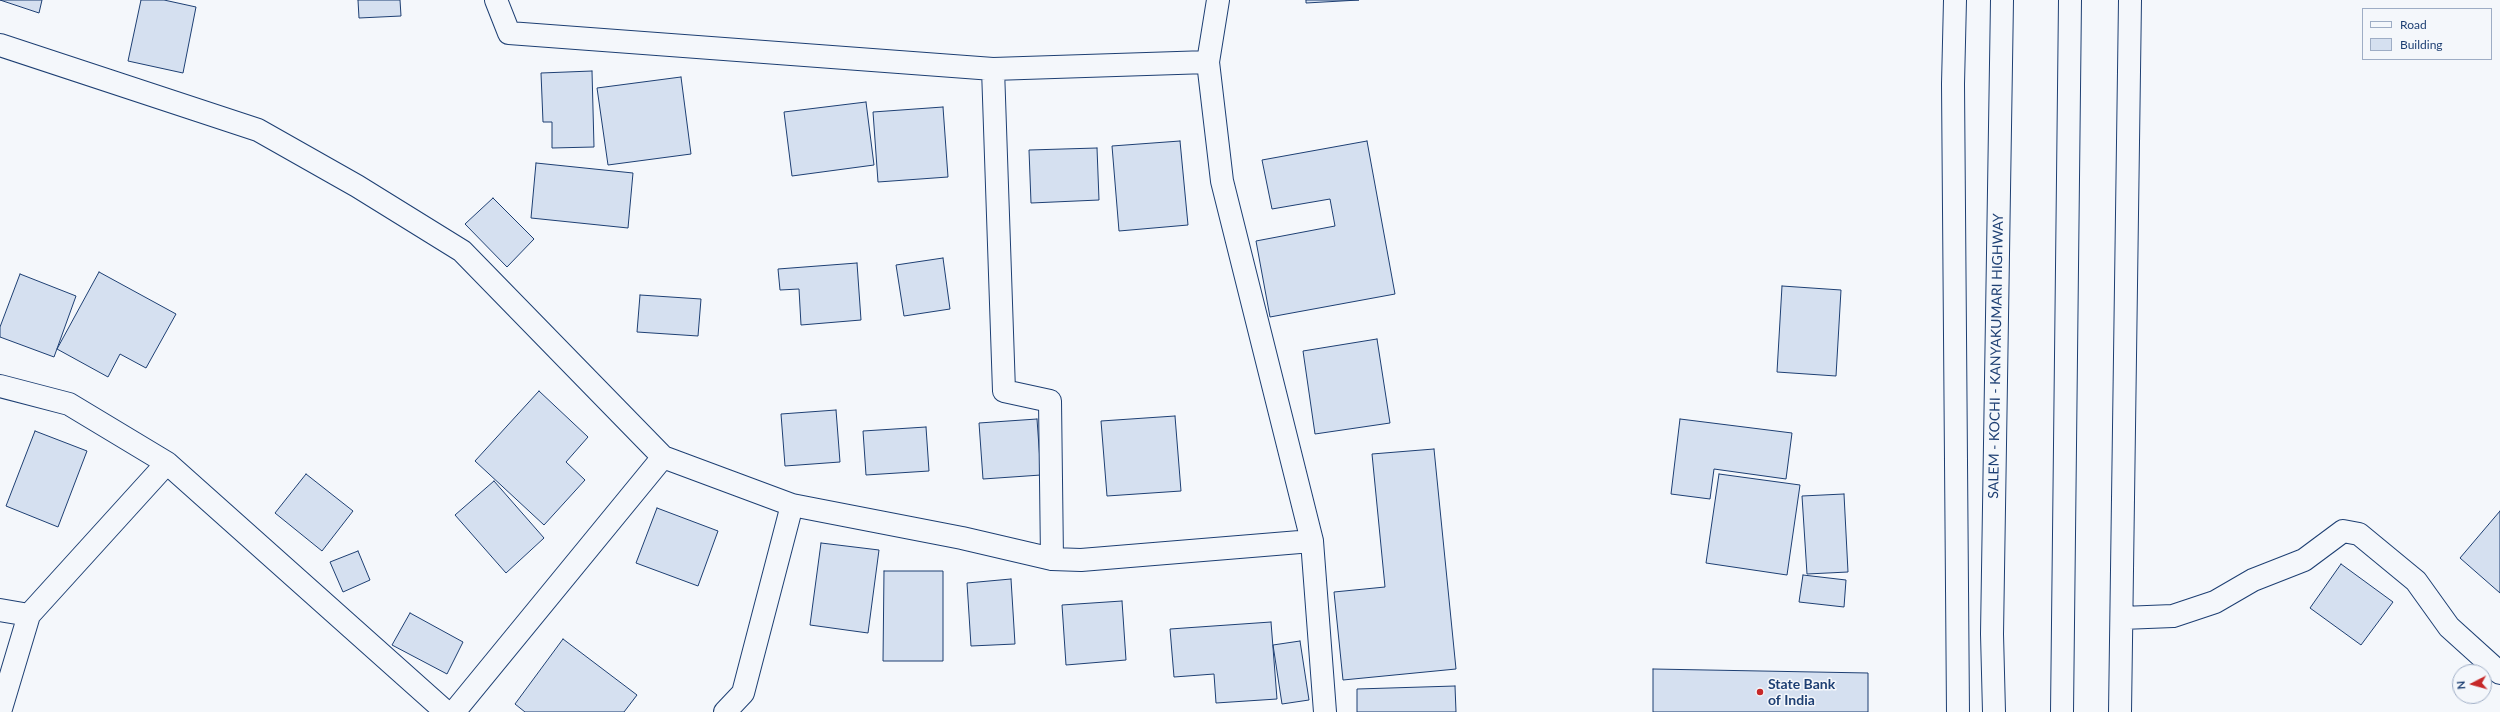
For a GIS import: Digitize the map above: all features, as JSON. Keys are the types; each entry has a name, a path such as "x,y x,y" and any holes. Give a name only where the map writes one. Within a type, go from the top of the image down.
{"main road":[{"path":"496,0 509,33 993,69 1208,62"},
{"path":"1218,0 1208,62 1222,181 1312,541 1325,712"},
{"path":"1955,0 1953,84 1958,712"},
{"name":"SALEM - KOCHI - KANYAKUMARI HIGHWAY","path":"1994,712 1992,634 2002,0"},
{"path":"2062,712 2070,0"},
{"path":"2120,712 2130,0"},
{"path":"0,45 258,130 358,186 462,251 662,457 792,505 962,538 1052,559 1081,560 1312,541"},
{"path":"993,69 1004,391 1050,401 1052,559"},
{"path":"0,386 69,404 167,463 446,712"},
{"path":"454,712 662,457"},
{"path":"0,712 29,615 167,463"},
{"path":"725,712 743,693 792,505"},
{"path":"2122,618 2173,616 2215,602 2253,580 2304,560 2343,531 2359,534 2416,581 2449,627 2500,673"},
{"path":"0,610 29,615"}],"building":[{"path":"0,0 42,0 39,13"},
{"path":"141,0 164,0 196,7 183,73 128,61"},
{"path":"358,0 400,0 401,16 359,18"},
{"path":"1306,0 1359,0 1306,3"},
{"path":"592,71 594,147 552,148 552,122 543,122 541,73"},
{"path":"681,77 691,154 608,165 597,88"},
{"path":"866,102 874,165 792,176 784,112"},
{"path":"943,107 948,177 878,182 873,112"},
{"path":"1180,141 1188,225 1119,231 1112,146"},
{"path":"1367,141 1395,294 1270,317 1256,241 1335,226 1330,199 1272,209 1262,160"},
{"path":"1097,148 1099,200 1031,203 1029,150"},
{"path":"536,163 633,173 628,228 531,218"},
{"path":"493,198 534,239 507,267 465,224"},
{"path":"943,258 950,309 904,316 896,265"},
{"path":"857,263 861,320 801,325 799,289 780,290 778,269"},
{"path":"99,272 176,314 146,368 120,354 108,377 57,349"},
{"path":"20,274 76,296 54,357 0,337 0,327"},
{"path":"1782,286 1841,290 1836,376 1777,372"},
{"path":"640,295 701,299 698,336 637,332"},
{"path":"1377,339 1390,423 1315,434 1303,351"},
{"path":"539,391 588,437 566,462 585,480 544,525 475,461"},
{"path":"836,410 840,462 785,466 781,414"},
{"path":"1175,416 1181,491 1107,496 1101,421"},
{"path":"1037,419 1041,475 983,479 979,423"},
{"path":"1680,419 1792,433 1786,479 1714,469 1710,499 1671,494"},
{"path":"926,427 929,471 866,475 863,431"},
{"path":"35,431 87,451 58,527 6,506"},
{"path":"1434,449 1456,669 1343,680 1334,592 1385,587 1372,454"},
{"path":"306,474 353,511 322,551 275,513"},
{"path":"1719,474 1800,485 1787,575 1706,563"},
{"path":"494,481 544,538 506,573 455,515"},
{"path":"1844,494 1848,572 1807,574 1802,496"},
{"path":"657,508 718,531 698,586 636,563"},
{"path":"2500,511 2500,593 2460,558"},
{"path":"821,543 879,550 868,633 810,625"},
{"path":"358,551 370,580 343,592 330,562"},
{"path":"2341,564 2393,602 2361,645 2310,608"},
{"path":"884,571 943,571 943,661 883,661"},
{"path":"1803,575 1846,580 1844,607 1799,602"},
{"path":"1011,579 1015,644 971,646 967,583"},
{"path":"1122,601 1126,660 1066,665 1062,605"},
{"path":"410,613 463,642 447,674 392,645"},
{"path":"1271,622 1277,699 1216,703 1214,674 1174,677 1170,629"},
{"path":"563,639 637,695 624,712 525,712 515,704"},
{"path":"1300,641 1309,700 1282,704 1273,645"},
{"name":"State Bank of India","path":"1653,669 1868,673 1868,712 1653,712"},
{"path":"1455,686 1456,712 1357,712 1357,689"}],"place":[{"name":"State Bank of India","path":"1760,692"}]}
